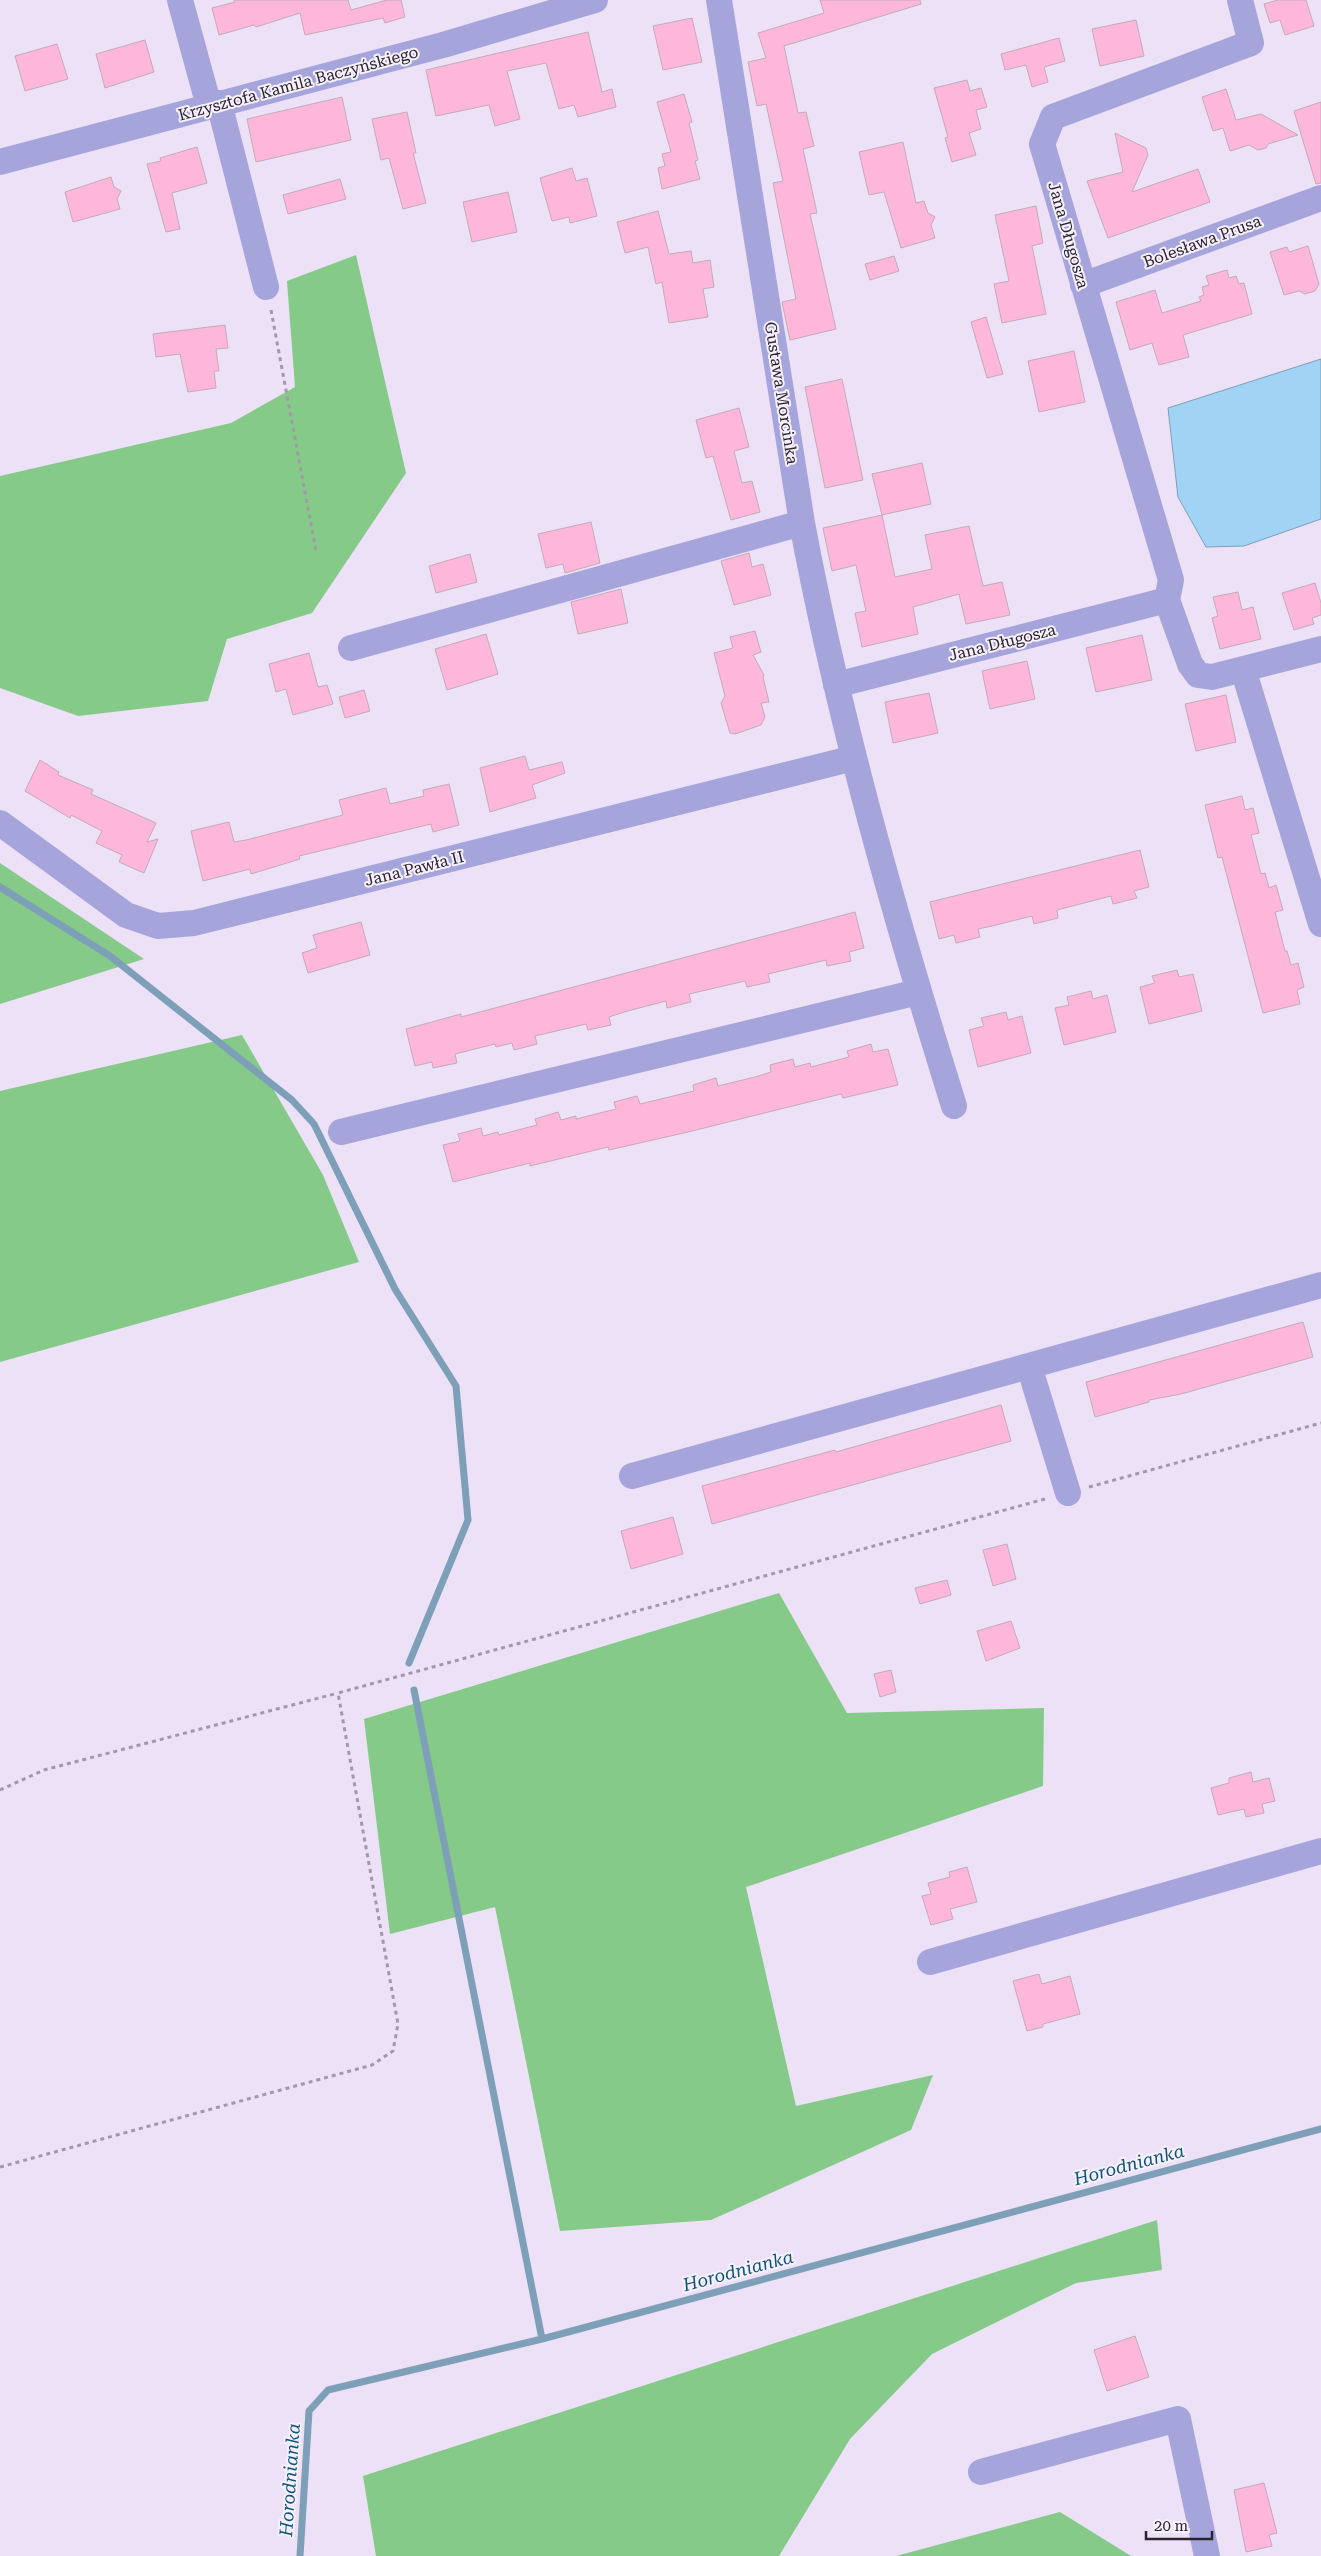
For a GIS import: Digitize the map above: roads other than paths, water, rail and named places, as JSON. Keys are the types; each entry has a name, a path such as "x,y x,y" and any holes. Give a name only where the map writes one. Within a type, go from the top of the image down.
{"street":[{"path":"180,0 214,105 266,287"},
{"name":"Krzysztofa Kamila Baczyńskiego","path":"0,162 443,45 595,0"},
{"name":"Gustawa Morcinka","path":"719,0 802,523 818,609 860,783 918,992 954,1106"},
{"name":"Jana Długosza","path":"1240,0 1251,43 1053,117 1042,144 1171,580 1167,600 1190,664 1198,675 1212,677 1243,669"},
{"name":"Bolesława Prusa","path":"1082,284 1321,198"},
{"path":"351,648 802,523"},
{"name":"Jana Długosza","path":"836,685 1167,600"},
{"path":"1321,649 1243,669 1314,874 1321,924"},
{"name":"Jana Pawła II","path":"0,823 126,915 158,926 194,923 854,758"},
{"path":"341,1132 918,992"},
{"path":"632,1476 1321,1285"},
{"path":"1029,1366 1068,1493"},
{"path":"930,1962 1321,1851"},
{"path":"981,2472 1178,2419 1207,2556"}],"water":[{"path":"1321,359 1321,519 1244,546 1206,547 1178,497 1168,408"}],"waterway":[{"path":"0,887 110,956 292,1100 314,1124 395,1289 456,1386 468,1520 409,1663"},
{"path":"414,1690 542,2339"},
{"name":"Horodnianka","path":"300,2556 309,2411 328,2390 542,2339 1321,2129"}]}
